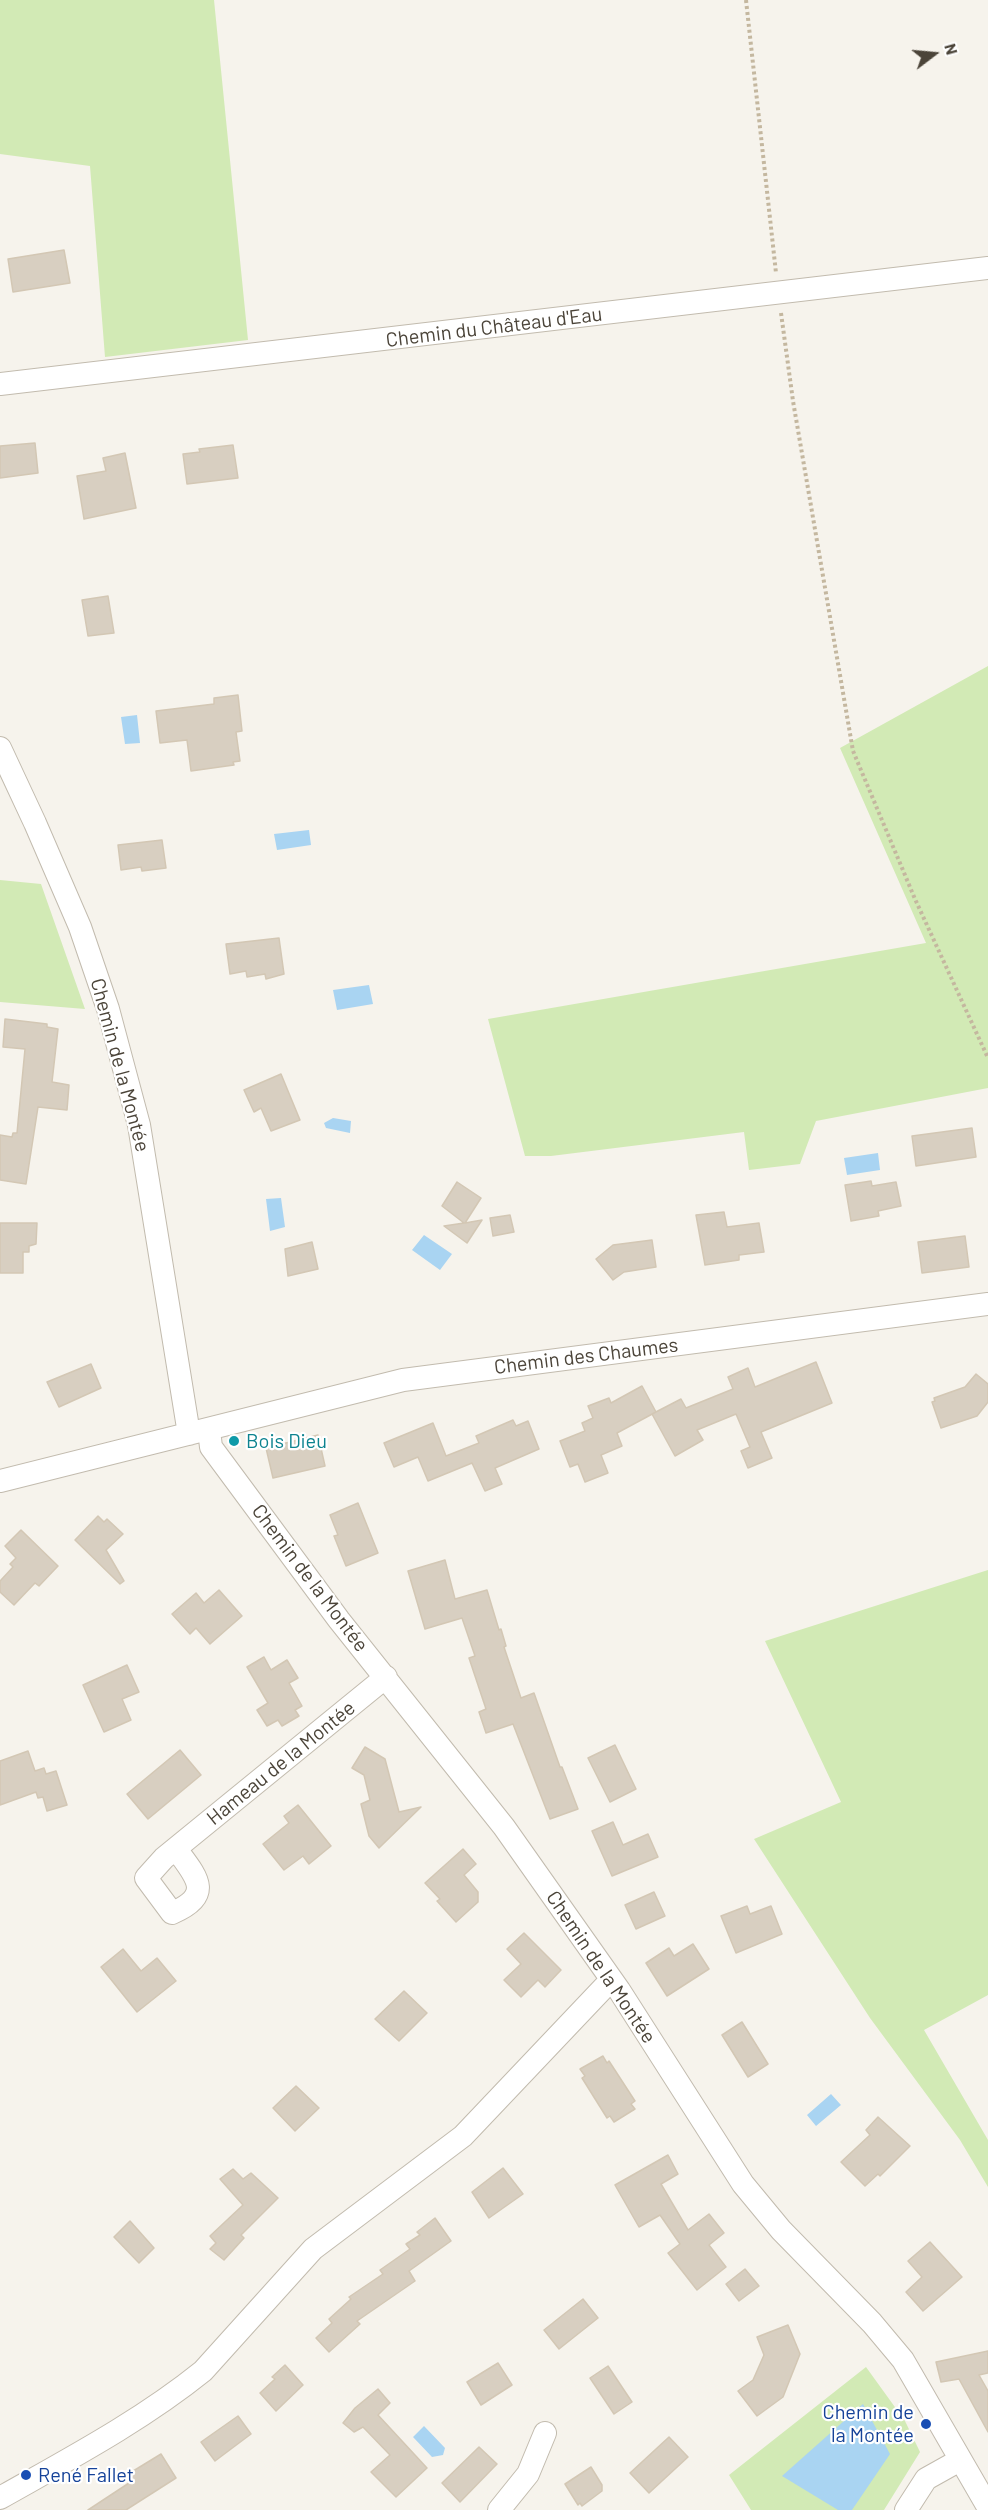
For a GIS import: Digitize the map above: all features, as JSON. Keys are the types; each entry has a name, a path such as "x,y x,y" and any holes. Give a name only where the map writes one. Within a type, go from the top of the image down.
{"street":[{"name":"Chemin du Château d'Eau","path":"0,384 988,268"},
{"name":"Chemin de la Montée","path":"0,748 80,927 108,1009 139,1125 199,1432 339,1620 497,1818 611,1980 743,2184 781,2230 872,2323 903,2360 988,2507"},
{"name":"Chemin des Chaumes","path":"0,1481 403,1380 988,1304"},
{"name":"Hameau de la Montée","path":"176,1849 386,1677"},
{"path":"0,2498 81,2452 186,2385 203,2371 313,2249 463,2136 611,1980"},
{"path":"499,2510 528,2474 545,2433"},
{"path":"906,2510 926,2479 960,2460"}],"path":[{"path":"746,0 792,401 853,750 915,899 988,1058"}],"green space":[{"path":"0,0 214,0 248,340 105,357 90,166 0,154"},
{"path":"988,666 988,1088 816,1121 800,1164 749,1170 744,1132 551,1156 525,1156 488,1019 926,943 840,748"},
{"path":"0,880 41,884 85,1009 0,1002"},
{"path":"988,1570 988,1995 924,2030 988,2140 988,2187 960,2140 870,2018 754,1839 841,1802 765,1641"},
{"path":"866,2367 905,2421 920,2452 884,2510 751,2510 729,2475"}],"water":[{"path":"137,715 140,743 125,744 121,717"},
{"path":"309,830 311,845 277,850 274,834"},
{"path":"369,985 373,1004 337,1010 333,990"},
{"path":"333,1118 351,1121 350,1133 326,1128 324,1123"},
{"path":"878,1153 880,1170 847,1175 844,1158"},
{"path":"281,1198 285,1227 270,1231 266,1199"},
{"path":"424,1235 452,1254 440,1270 412,1250"},
{"path":"831,2094 841,2105 816,2126 807,2115"},
{"path":"863,2404 890,2454 852,2510 838,2510 782,2476"},
{"path":"424,2426 445,2448 443,2455 432,2457 413,2437"}],"building":[{"path":"64,250 70,283 13,292 8,259"},
{"path":"35,443 38,473 0,478 0,446"},
{"path":"233,445 238,478 187,484 183,454 200,452 199,449"},
{"path":"125,453 136,508 84,519 77,476 106,471 103,458"},
{"path":"108,596 114,633 88,636 82,600"},
{"path":"238,695 242,731 236,732 240,761 233,762 234,765 191,771 187,740 160,743 156,711 214,704 214,698"},
{"path":"162,840 166,868 142,871 141,867 121,870 118,845"},
{"path":"279,938 284,974 266,979 265,974 247,977 246,971 230,974 226,944"},
{"path":"5,1019 47,1024 47,1027 58,1029 52,1082 69,1085 67,1110 38,1107 26,1184 0,1180 0,1135 12,1137 13,1133 17,1133 25,1049 3,1047"},
{"path":"281,1074 300,1120 271,1131 261,1108 254,1112 244,1090"},
{"path":"972,1128 976,1157 916,1166 912,1136"},
{"path":"871,1181 872,1186 896,1182 901,1206 878,1211 879,1216 851,1221 845,1185"},
{"path":"457,1182 481,1198 465,1223 482,1220 467,1243 444,1226 464,1223 442,1206"},
{"path":"724,1212 727,1227 759,1223 764,1252 739,1255 739,1260 705,1265 696,1215"},
{"path":"510,1215 514,1232 493,1236 490,1218"},
{"path":"0,1223 37,1223 36,1244 29,1246 29,1252 23,1252 23,1273 0,1273"},
{"path":"965,1236 969,1267 922,1273 918,1242"},
{"path":"652,1240 656,1267 624,1272 613,1280 596,1259 613,1245"},
{"path":"312,1242 318,1269 288,1276 285,1249"},
{"path":"816,1362 832,1403 761,1432 772,1458 748,1468 741,1451 750,1447 736,1414 697,1430 703,1440 675,1456 652,1414 681,1399 686,1408 733,1389 728,1377 748,1368 755,1387"},
{"path":"91,1364 101,1388 59,1407 47,1382"},
{"path":"976,1374 988,1384 988,1402 977,1416 941,1428 932,1402 935,1401 934,1398 965,1387"},
{"path":"642,1386 656,1412 617,1433 622,1446 601,1455 608,1473 585,1482 578,1464 570,1467 560,1441 585,1431 582,1423 593,1418 588,1406 609,1398 611,1403"},
{"path":"513,1420 516,1426 528,1421 539,1449 495,1468 502,1484 485,1491 472,1463 428,1481 418,1457 394,1467 384,1443 433,1423 446,1456 479,1443 476,1436"},
{"path":"318,1435 325,1466 273,1478 266,1448"},
{"path":"358,1503 378,1553 346,1566 334,1536 338,1535 330,1515"},
{"path":"98,1516 104,1522 107,1519 123,1534 106,1550 124,1581 120,1584 75,1540"},
{"path":"21,1530 58,1566 39,1586 35,1583 14,1605 0,1592 0,1581 13,1567 10,1564 16,1558 5,1546"},
{"path":"445,1560 455,1599 487,1590 521,1698 534,1693 560,1767 562,1767 578,1809 550,1819 513,1724 486,1733 479,1712 486,1709 469,1658 475,1656 462,1618 425,1629 408,1571"},
{"path":"219,1590 242,1616 210,1644 196,1628 190,1634 172,1614 196,1593 204,1603"},
{"path":"264,1657 271,1670 287,1660 298,1678 289,1683 302,1706 295,1710 299,1716 282,1726 278,1720 267,1726 257,1710 268,1703 247,1667"},
{"path":"127,1665 139,1692 122,1699 131,1720 104,1732 83,1685"},
{"path":"615,1745 636,1789 610,1802 588,1758"},
{"path":"365,1747 385,1759 399,1812 421,1807 379,1848 369,1836 361,1804 370,1800 364,1775 352,1768"},
{"path":"180,1750 201,1775 148,1819 127,1794"},
{"path":"28,1751 35,1771 44,1768 46,1774 56,1771 67,1805 47,1811 43,1797 38,1798 36,1792 0,1805 0,1761"},
{"path":"298,1805 331,1846 309,1864 303,1856 284,1870 263,1844 289,1823 284,1816"},
{"path":"613,1822 623,1845 648,1834 658,1857 612,1876 592,1831"},
{"path":"463,1849 476,1864 464,1875 478,1892 478,1902 456,1922 437,1901 440,1899 425,1883"},
{"path":"654,1892 665,1916 636,1929 625,1905"},
{"path":"747,1906 750,1914 771,1906 782,1934 736,1953 721,1916"},
{"path":"524,1933 561,1970 545,1987 538,1980 521,1997 504,1980 521,1964 507,1949"},
{"path":"693,1944 709,1969 667,1996 646,1963 669,1948 674,1956"},
{"path":"123,1949 141,1971 157,1958 176,1981 137,2012 101,1967"},
{"path":"404,1991 427,2013 399,2041 375,2019"},
{"path":"742,2022 768,2064 748,2077 722,2035"},
{"path":"603,2056 607,2063 609,2061 635,2101 631,2104 635,2109 614,2122 610,2116 607,2118 582,2078 585,2076 580,2069"},
{"path":"296,2086 319,2108 295,2131 273,2108"},
{"path":"878,2117 910,2146 880,2176 878,2174 865,2186 841,2162 870,2135 866,2130"},
{"path":"668,2155 678,2174 661,2184 688,2230 709,2214 724,2233 709,2245 726,2267 697,2290 668,2253 680,2244 660,2215 639,2227 615,2185"},
{"path":"503,2168 523,2194 489,2218 472,2192"},
{"path":"233,2169 243,2179 251,2173 278,2198 241,2235 244,2238 224,2260 210,2249 216,2243 210,2236 243,2205 220,2179"},
{"path":"435,2218 451,2241 409,2271 415,2281 357,2321 360,2324 329,2352 316,2338 332,2323 329,2319 351,2299 349,2297 383,2274 380,2270 410,2249 406,2244 420,2235 417,2232"},
{"path":"130,2221 154,2248 139,2263 114,2237"},
{"path":"930,2242 962,2277 923,2311 906,2292 922,2277 908,2261"},
{"path":"745,2269 759,2286 739,2301 726,2284"},
{"path":"583,2299 598,2318 559,2349 544,2330"},
{"path":"788,2325 800,2354 783,2397 757,2416 738,2391 753,2380 764,2355 757,2337"},
{"path":"988,2351 988,2373 979,2375 988,2391 988,2432 959,2379 941,2382 936,2362"},
{"path":"498,2363 512,2385 481,2405 467,2382"},
{"path":"285,2365 303,2385 276,2411 260,2393 275,2379 272,2377"},
{"path":"608,2366 632,2402 614,2414 590,2378"},
{"path":"378,2389 390,2403 378,2415 427,2468 396,2497 371,2472 390,2455 363,2427 354,2432 343,2423 355,2408"},
{"path":"238,2416 251,2434 215,2461 201,2442"},
{"path":"669,2437 688,2457 649,2493 630,2473"},
{"path":"479,2447 497,2464 460,2502 442,2483"},
{"path":"161,2454 176,2478 126,2510 88,2510 129,2483 125,2476"},
{"path":"591,2467 602,2485 602,2491 582,2506 580,2503 578,2505 565,2484"}],"place":[{"name":"Bois Dieu","path":"234,1441"},
{"name":"Chemin de la Montée","path":"926,2424"},
{"name":"René Fallet","path":"26,2475"}]}
